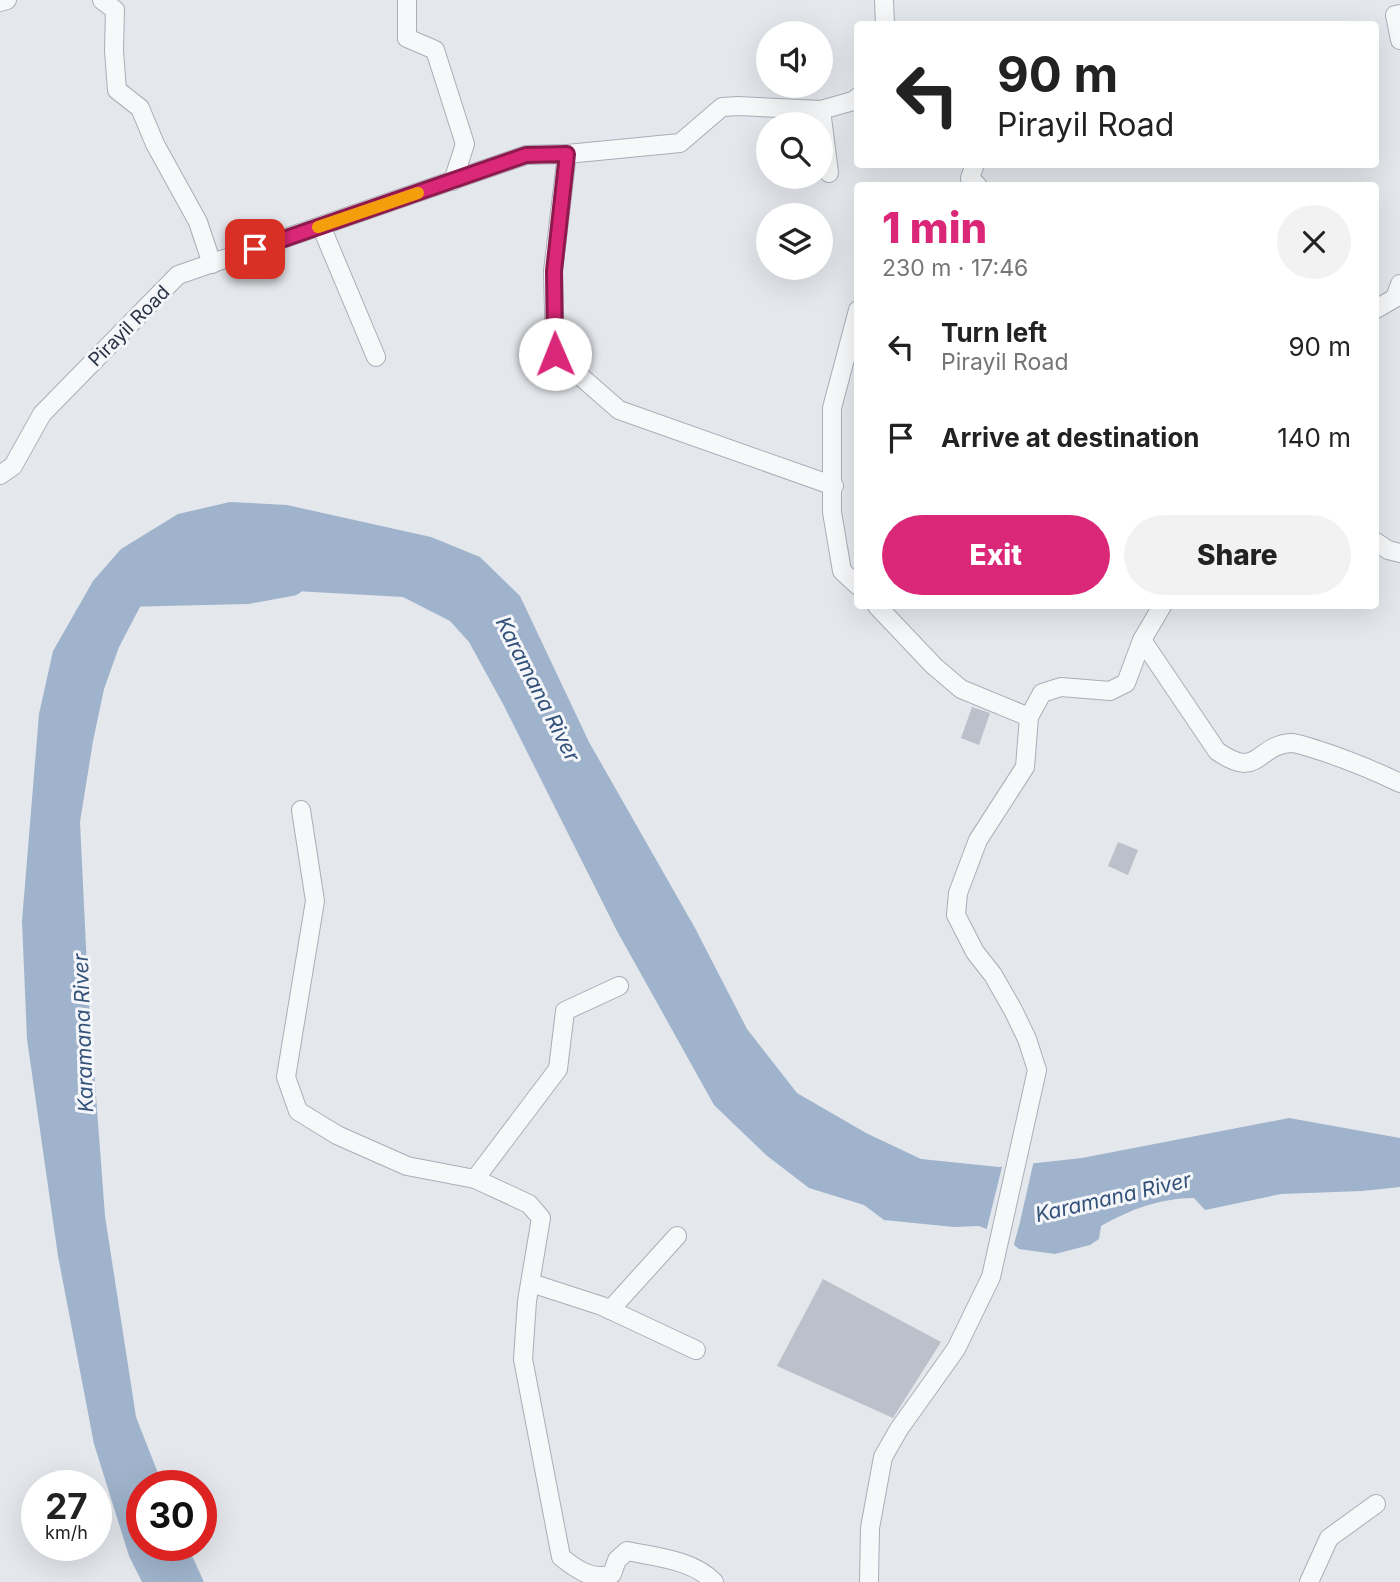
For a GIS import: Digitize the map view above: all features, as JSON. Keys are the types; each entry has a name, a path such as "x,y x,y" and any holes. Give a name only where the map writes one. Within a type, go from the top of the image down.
{"street":[{"path":"0,2 7,0"},
{"path":"102,0 115,10 117,90 140,108 155,144 198,222 212,264"},
{"path":"884,0 886,21"},
{"path":"401,4 407,38 435,50 465,144 453,181"},
{"path":"1400,14 1395,15 1400,40"},
{"name":"Pirayil Road","path":"0,475 13,466 41,414 178,275 526,155 567,154 680,143 722,107 821,110 854,100"},
{"path":"567,154 554,271 555,354 619,410 834,486"},
{"path":"321,226 376,357"},
{"path":"1379,307 1398,294"},
{"path":"854,325 832,408 832,512 842,571 854,582"},
{"path":"1379,543 1388,550 1400,553"},
{"path":"880,609 934,666 961,689 1029,717"},
{"path":"869,1582 870,1528 883,1457 899,1429 956,1349 991,1277 1037,1070 1027,1039 1013,1010 993,975 975,953 956,915 958,894 978,840 1025,767 1029,717 1042,693 1061,687 1110,691 1126,683 1142,640 1160,609"},
{"path":"1142,640 1217,751 1226,757 1242,764 1255,761 1272,750 1292,743 1348,760 1400,783"},
{"path":"300,810 315,901 286,1077 298,1111 337,1135 407,1166 475,1179 529,1203 541,1218 523,1359 561,1557 591,1576 604,1577 612,1574 617,1560 627,1551 688,1565 706,1574 714,1582"},
{"path":"475,1179 558,1069 565,1011 619,986"},
{"path":"610,1310 677,1236"},
{"path":"531,1283 610,1310 696,1350"},
{"path":"1308,1582 1329,1538 1376,1504"}],"water":[{"path":"230,502 287,505 431,537 480,557 520,596 589,742 695,928 747,1029 797,1093 866,1133 921,1159 999,1167 1082,1158 1289,1118 1400,1138 1400,1187 1281,1194 1205,1210 1194,1198 1169,1200 1134,1210 1101,1226 1099,1239 1090,1245 1055,1254 1019,1249 1004,1236 979,1226 954,1227 884,1220 864,1205 809,1188 766,1155 714,1105 617,931 503,704 469,642 450,621 403,597 170,584 141,605 119,647 104,689 80,822 88,989 105,1216 136,1417 157,1470 126,1470 126,1546 112,1502 112,1470 102,1470 94,1444 58,1256 27,1039 22,921 39,714 53,651 93,581 121,549 178,514"},
{"path":"132,1561 194,1561 204,1582 142,1582"}],"pier":[{"path":"1034,1160 1013,1248 1003,1239 986,1232 1003,1163"}],"building":[{"path":"972,707 990,713 979,745 961,738"},
{"path":"1118,842 1138,850 1128,875 1108,866"},
{"path":"823,1279 941,1342 893,1418 777,1366"}],"waterway":[{"name":"Karamana River","path":"122,593 247,590 291,582"}],"slow traffic":[{"path":"318,227 418,193"}],"route":[{"path":"255,249 526,155 567,154 554,271 555,354"}]}
